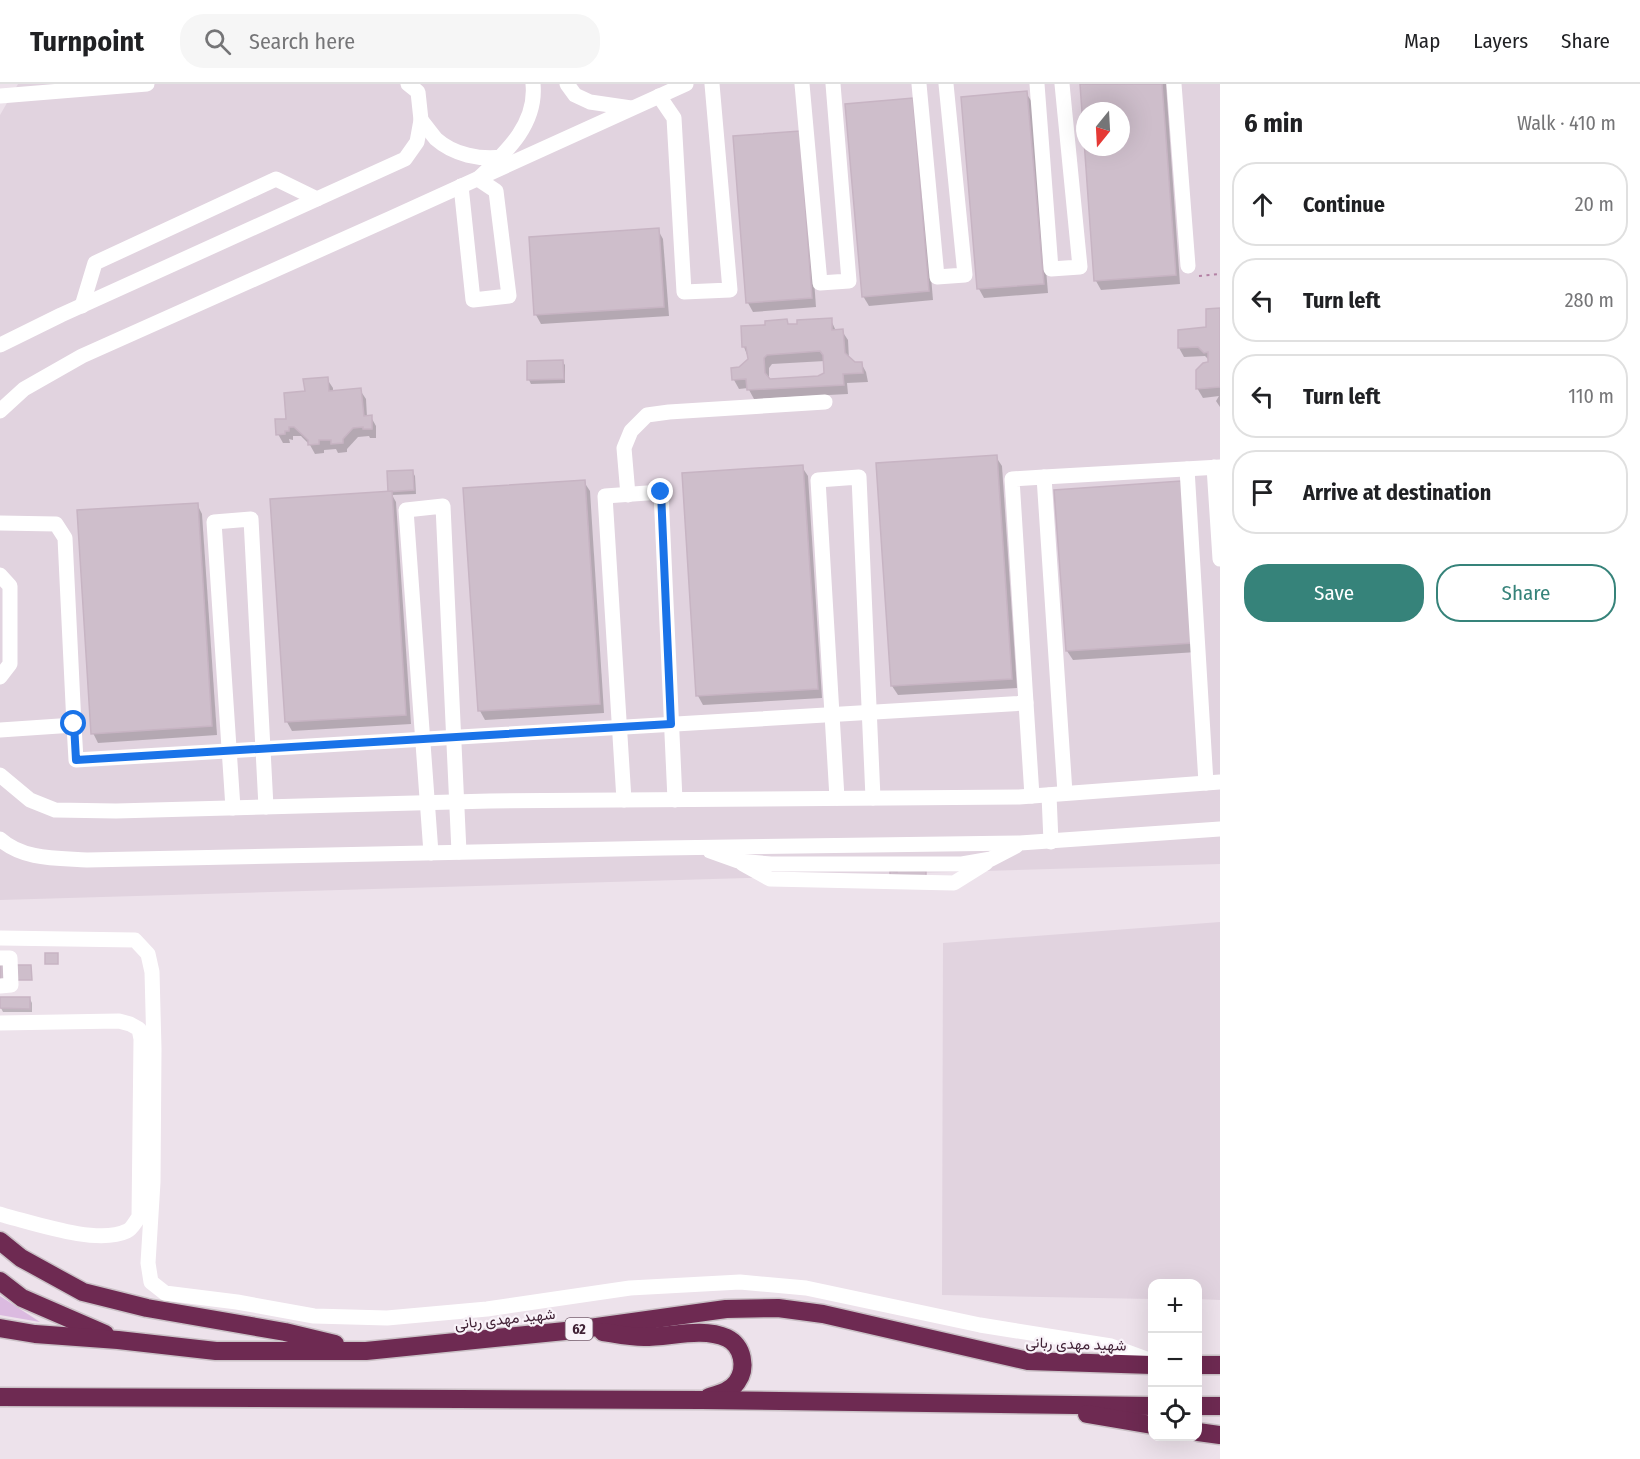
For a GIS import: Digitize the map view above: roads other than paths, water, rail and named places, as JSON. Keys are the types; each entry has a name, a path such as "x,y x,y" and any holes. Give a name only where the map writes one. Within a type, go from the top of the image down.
{"highway":[{"path":"0,1241 21,1258 83,1292 147,1308 285,1332 366,1351"},
{"path":"0,1281 21,1299 118,1340"},
{"name":"شهید مهدی ربانی","path":"0,1328 35,1334 216,1351 366,1351 574,1330 726,1309 778,1308 823,1314 1028,1361 1148,1363"},
{"path":"574,1330 643,1337 709,1333 729,1339 741,1352 743,1368 737,1382 725,1392 702,1400"},
{"path":"1202,1365 1220,1365"},
{"path":"0,1397 702,1400 1148,1406"},
{"path":"1041,1405 1148,1424"},
{"path":"1202,1406 1220,1406"},
{"path":"1202,1433 1220,1435"}],"lane":[{"path":"0,96 147,84"},
{"path":"478,179 516,139 530,117 534,84"},
{"path":"567,84 575,95 590,102 633,108"},
{"path":"0,411 24,389 82,356 686,84"},
{"path":"659,96 674,118 684,292 730,290 711,84"},
{"path":"802,84 820,283 849,280 833,84"},
{"path":"919,84 937,277 965,275 946,84"},
{"path":"1037,84 1051,269 1080,267 1062,84"},
{"path":"1174,84 1188,266"},
{"path":"0,345 405,159 417,142 420,120 414,87"},
{"path":"420,120 438,140 458,152 476,158 500,158 538,152"},
{"path":"82,306 95,263 276,179 317,200"},
{"path":"461,186 473,300 509,296 496,191 478,179"},
{"path":"628,495 624,448 632,431 647,415 825,402"},
{"path":"1032,796 1012,479 1217,467 1220,559"},
{"path":"0,775 30,800 55,810 116,811 457,802 1032,796 1213,782 1187,469"},
{"path":"837,798 818,480 859,477 873,798"},
{"path":"1044,477 1065,794"},
{"path":"624,800 605,496 661,492 675,800"},
{"path":"431,853 406,510 443,507 459,852"},
{"path":"233,808 213,522 251,519 266,807"},
{"path":"0,523 56,525 65,538 76,760 1026,703"},
{"path":"0,575 10,586 10,664 0,677"},
{"path":"0,730 74,724"},
{"path":"1049,795 1051,842"},
{"path":"0,839 35,857 87,860 1020,843 1220,829"},
{"path":"698,848 738,861 770,879 954,883 1020,843"},
{"path":"0,938 135,940 148,954 152,972 154,1049 153,1182 148,1263 151,1282 165,1293 237,1302 314,1316 387,1318 487,1309 630,1288 740,1282 806,1288 980,1325 1110,1346 1148,1361"},
{"path":"0,958 10,958 11,986 0,986"},
{"path":"0,1023 119,1021 139,1029 141,1039 139,1217 130,1231 111,1236 79,1234 0,1214"}]}
